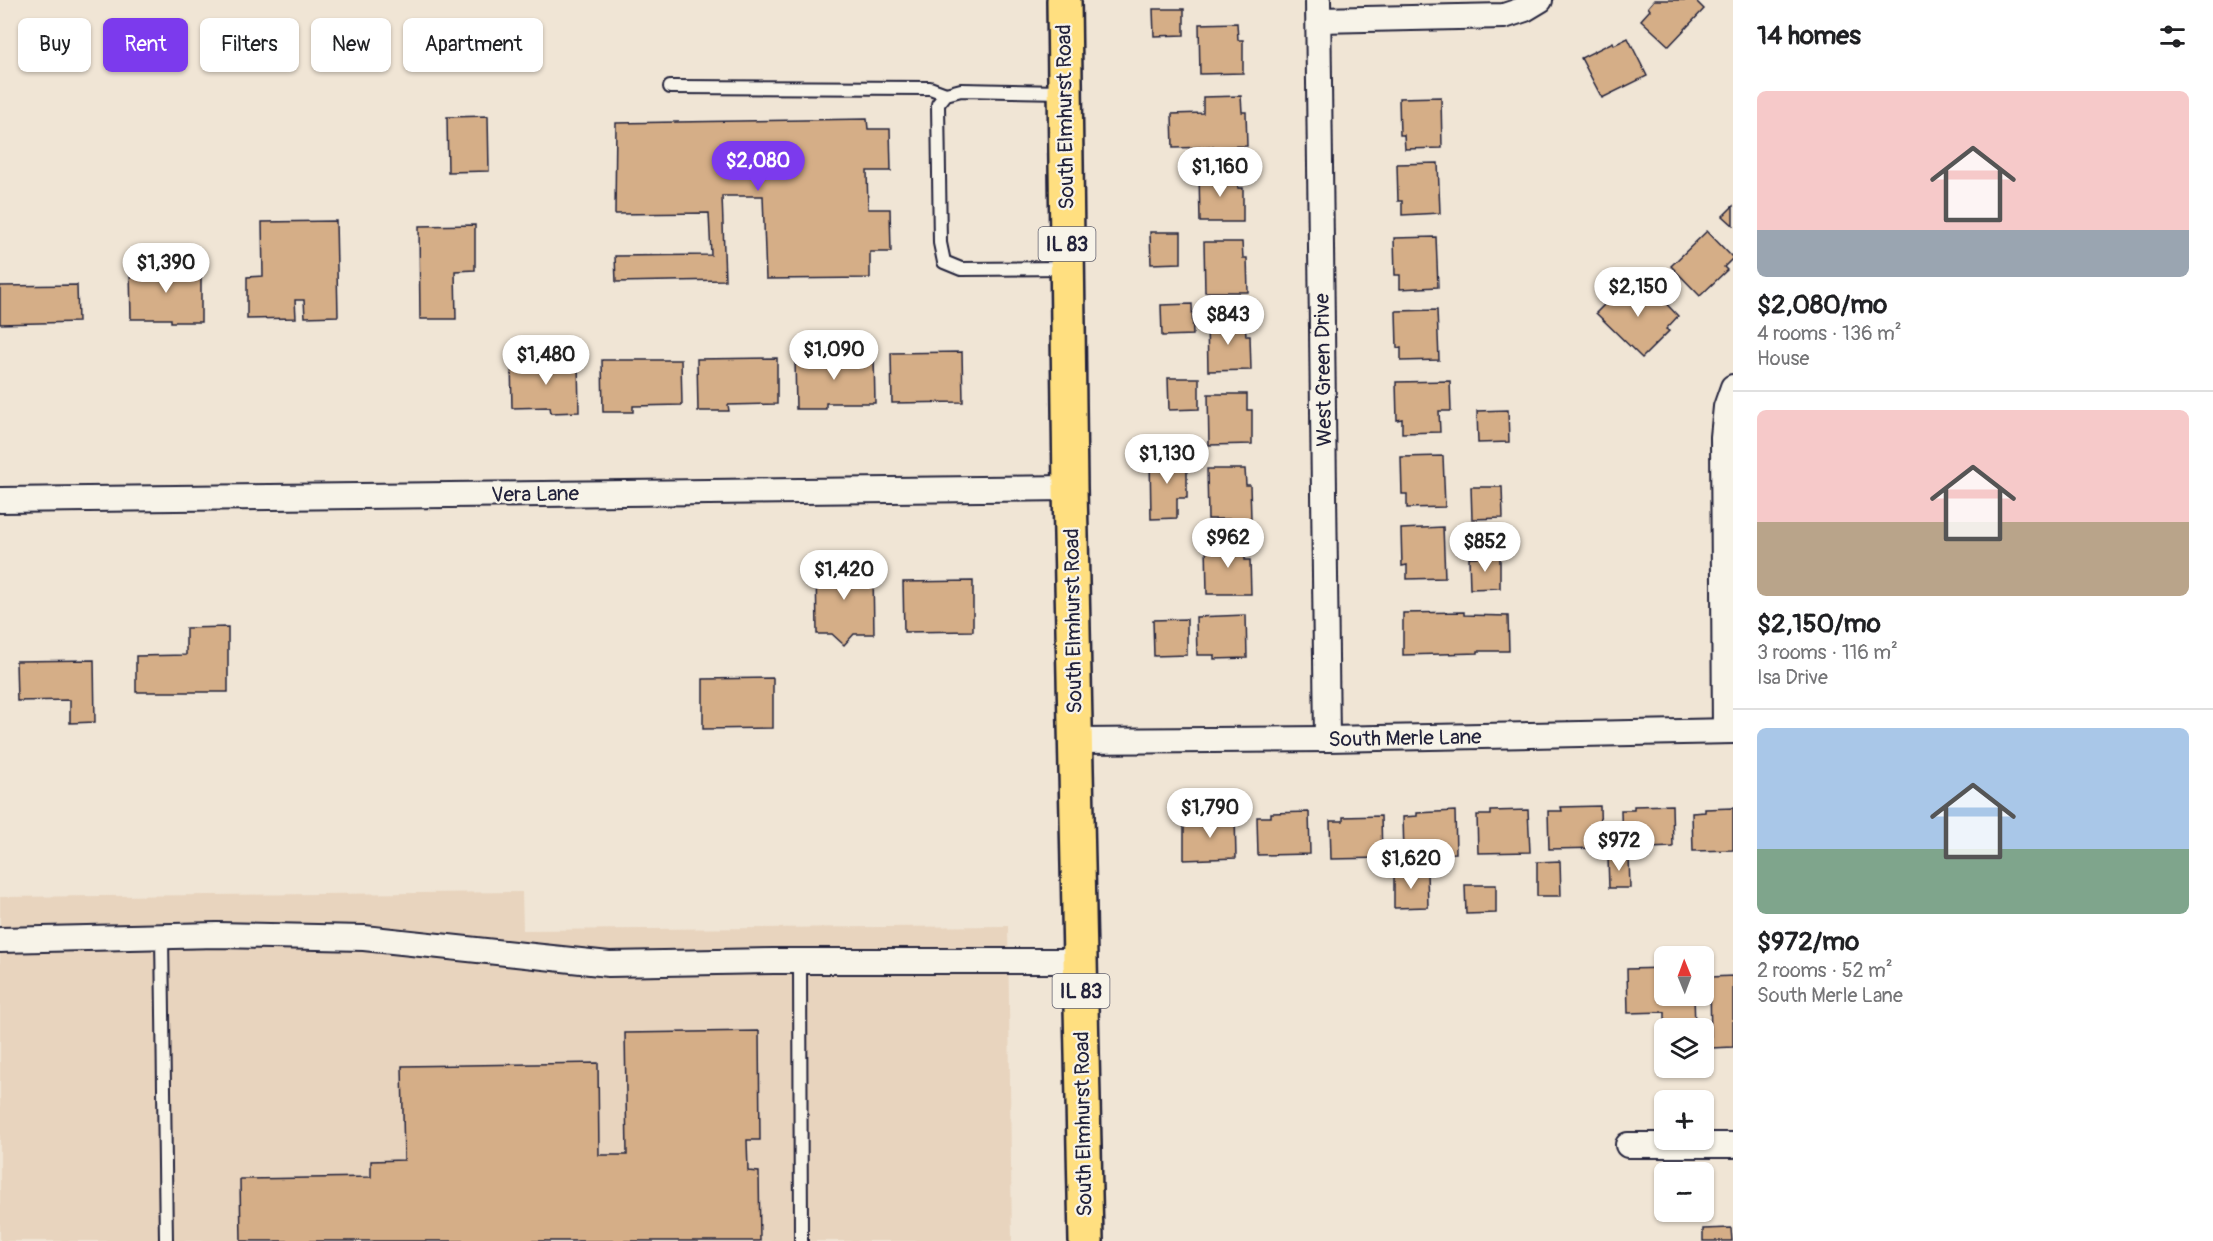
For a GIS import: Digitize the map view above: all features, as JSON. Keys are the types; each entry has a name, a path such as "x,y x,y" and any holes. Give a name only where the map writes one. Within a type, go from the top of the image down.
{"main road":[{"name":"South Elmhurst Road","path":"1064,0 1070,488 1086,1241"}],"street":[{"path":"1318,10 1504,16 1540,0"},
{"name":"West Green Drive","path":"1318,10 1327,739"},
{"path":"1729,731 1723,436 1726,406 1733,387"},
{"name":"Vera Lane","path":"0,500 1070,488"},
{"name":"South Merle Lane","path":"1076,741 1327,739 1729,731"},
{"path":"0,940 217,935 364,938 609,964 800,961 1080,962"},
{"path":"1628,1145 1733,1145"}],"lane":[{"path":"670,87 930,88 946,94 961,90 1065,92"},
{"path":"946,94 938,104 940,243 944,262 961,269 1067,268"},
{"path":"162,936 166,1241"},
{"path":"800,961 801,1241"}],"shaded area":[{"path":"522,892 523,930 1008,926 1012,1241 0,1241 0,897"}],"building":[{"path":"1654,0 1695,0 1704,9 1669,46 1641,20 1650,10 1648,7"},
{"path":"1153,9 1184,9 1184,35 1154,36"},
{"path":"1237,23 1238,40 1243,40 1243,73 1200,74 1199,24"},
{"path":"1628,38 1647,76 1602,98 1581,58 1613,42 1614,45"},
{"path":"1241,96 1242,112 1246,112 1247,146 1173,148 1172,114 1203,113 1203,97"},
{"path":"1441,97 1442,148 1405,149 1404,135 1400,135 1399,98"},
{"path":"488,116 489,171 448,172 447,117"},
{"path":"867,119 868,129 890,129 891,171 867,171 868,209 890,209 891,252 870,252 870,278 766,279 763,196 722,196 725,280 616,282 615,256 711,255 709,213 615,214 616,123"},
{"path":"1438,163 1440,213 1402,215 1402,201 1398,201 1397,164"},
{"path":"1199,172 1237,172 1238,188 1243,188 1243,222 1200,222"},
{"path":"1733,206 1733,225 1723,216"},
{"path":"336,221 338,316 305,317 304,300 295,300 296,318 247,319 247,277 263,276 262,222"},
{"path":"475,225 475,270 455,271 456,319 420,319 419,226"},
{"path":"1707,231 1733,258 1724,267 1727,270 1700,296 1671,266"},
{"path":"1150,232 1181,232 1181,263 1151,264"},
{"path":"1436,237 1438,287 1400,289 1400,275 1395,275 1394,238"},
{"path":"1204,242 1242,242 1243,258 1247,258 1248,292 1205,292"},
{"path":"201,268 201,322 131,319 130,269"},
{"path":"1626,283 1642,298 1651,288 1678,316 1666,329 1669,331 1642,358 1596,313"},
{"path":"77,285 78,322 0,324 0,286"},
{"path":"1192,304 1193,335 1162,336 1161,305"},
{"path":"1437,310 1439,360 1401,361 1401,347 1397,348 1396,311"},
{"path":"1207,320 1245,320 1246,336 1250,336 1251,370 1208,371"},
{"path":"962,352 963,402 892,403 891,353"},
{"path":"874,357 875,403 826,403 826,409 796,409 795,358"},
{"path":"777,358 777,404 728,405 729,411 698,411 697,359"},
{"path":"602,360 681,360 682,405 633,406 633,412 603,412"},
{"path":"578,362 579,412 551,413 550,407 512,408 511,363"},
{"path":"1168,378 1199,378 1199,409 1169,410"},
{"path":"1450,381 1451,411 1439,411 1440,432 1402,433 1402,419 1397,420 1396,382"},
{"path":"1208,394 1247,394 1247,410 1252,410 1252,444 1209,445"},
{"path":"1508,410 1509,442 1478,443 1477,411"},
{"path":"1187,456 1187,498 1177,498 1177,518 1151,519 1150,457"},
{"path":"1443,456 1445,507 1407,508 1407,494 1402,494 1401,457"},
{"path":"1207,469 1245,469 1246,485 1250,485 1251,519 1208,519"},
{"path":"1471,487 1502,487 1503,518 1472,519"},
{"path":"1443,527 1445,578 1407,579 1407,565 1402,566 1401,529"},
{"path":"1245,543 1245,560 1250,560 1251,594 1207,594 1206,544"},
{"path":"1469,557 1500,557 1500,588 1470,589"},
{"path":"849,562 849,573 873,572 874,634 854,634 844,645 832,634 817,634 816,563"},
{"path":"973,581 973,631 904,632 903,582"},
{"path":"1464,612 1464,615 1508,616 1509,651 1403,655 1403,613"},
{"path":"1246,615 1247,658 1214,659 1214,655 1197,655 1196,617"},
{"path":"1187,619 1187,655 1154,656 1153,620"},
{"path":"228,627 228,692 136,692 136,656 186,655 186,628"},
{"path":"94,660 95,722 70,723 70,700 17,701 16,661"},
{"path":"773,678 773,728 703,729 703,679"},
{"path":"1672,805 1673,847 1622,849 1621,810 1634,810 1634,806"},
{"path":"1600,806 1601,848 1549,849 1548,811 1562,811 1561,807"},
{"path":"1733,808 1733,850 1693,851 1692,813 1705,812 1705,809"},
{"path":"1528,810 1530,852 1478,853 1477,815 1491,815 1491,811"},
{"path":"1455,811 1456,853 1404,855 1403,817 1417,816 1417,813"},
{"path":"1309,812 1310,854 1258,855 1257,817 1271,817 1271,813"},
{"path":"1381,816 1382,858 1331,859 1330,821 1343,821 1343,817"},
{"path":"1212,817 1235,817 1236,858 1184,860 1184,822 1212,821"},
{"path":"1629,856 1630,888 1609,888 1608,857"},
{"path":"1560,861 1561,896 1537,896 1537,862"},
{"path":"1394,872 1427,872 1428,907 1394,908"},
{"path":"1465,885 1496,885 1496,913 1466,914"},
{"path":"1654,968 1654,1006 1694,1006 1695,1018 1665,1018 1665,1012 1628,1013 1627,969"},
{"path":"1733,976 1733,1047 1714,1048 1714,1018 1711,1018 1710,1006 1714,1006 1714,977"},
{"path":"759,1031 760,1140 747,1140 748,1171 759,1172 760,1241 241,1241 240,1179 371,1177 371,1161 404,1160 402,1066 598,1063 599,1155 627,1155 625,1033"},
{"path":"1731,1228 1732,1241 1703,1241 1703,1229"}]}
